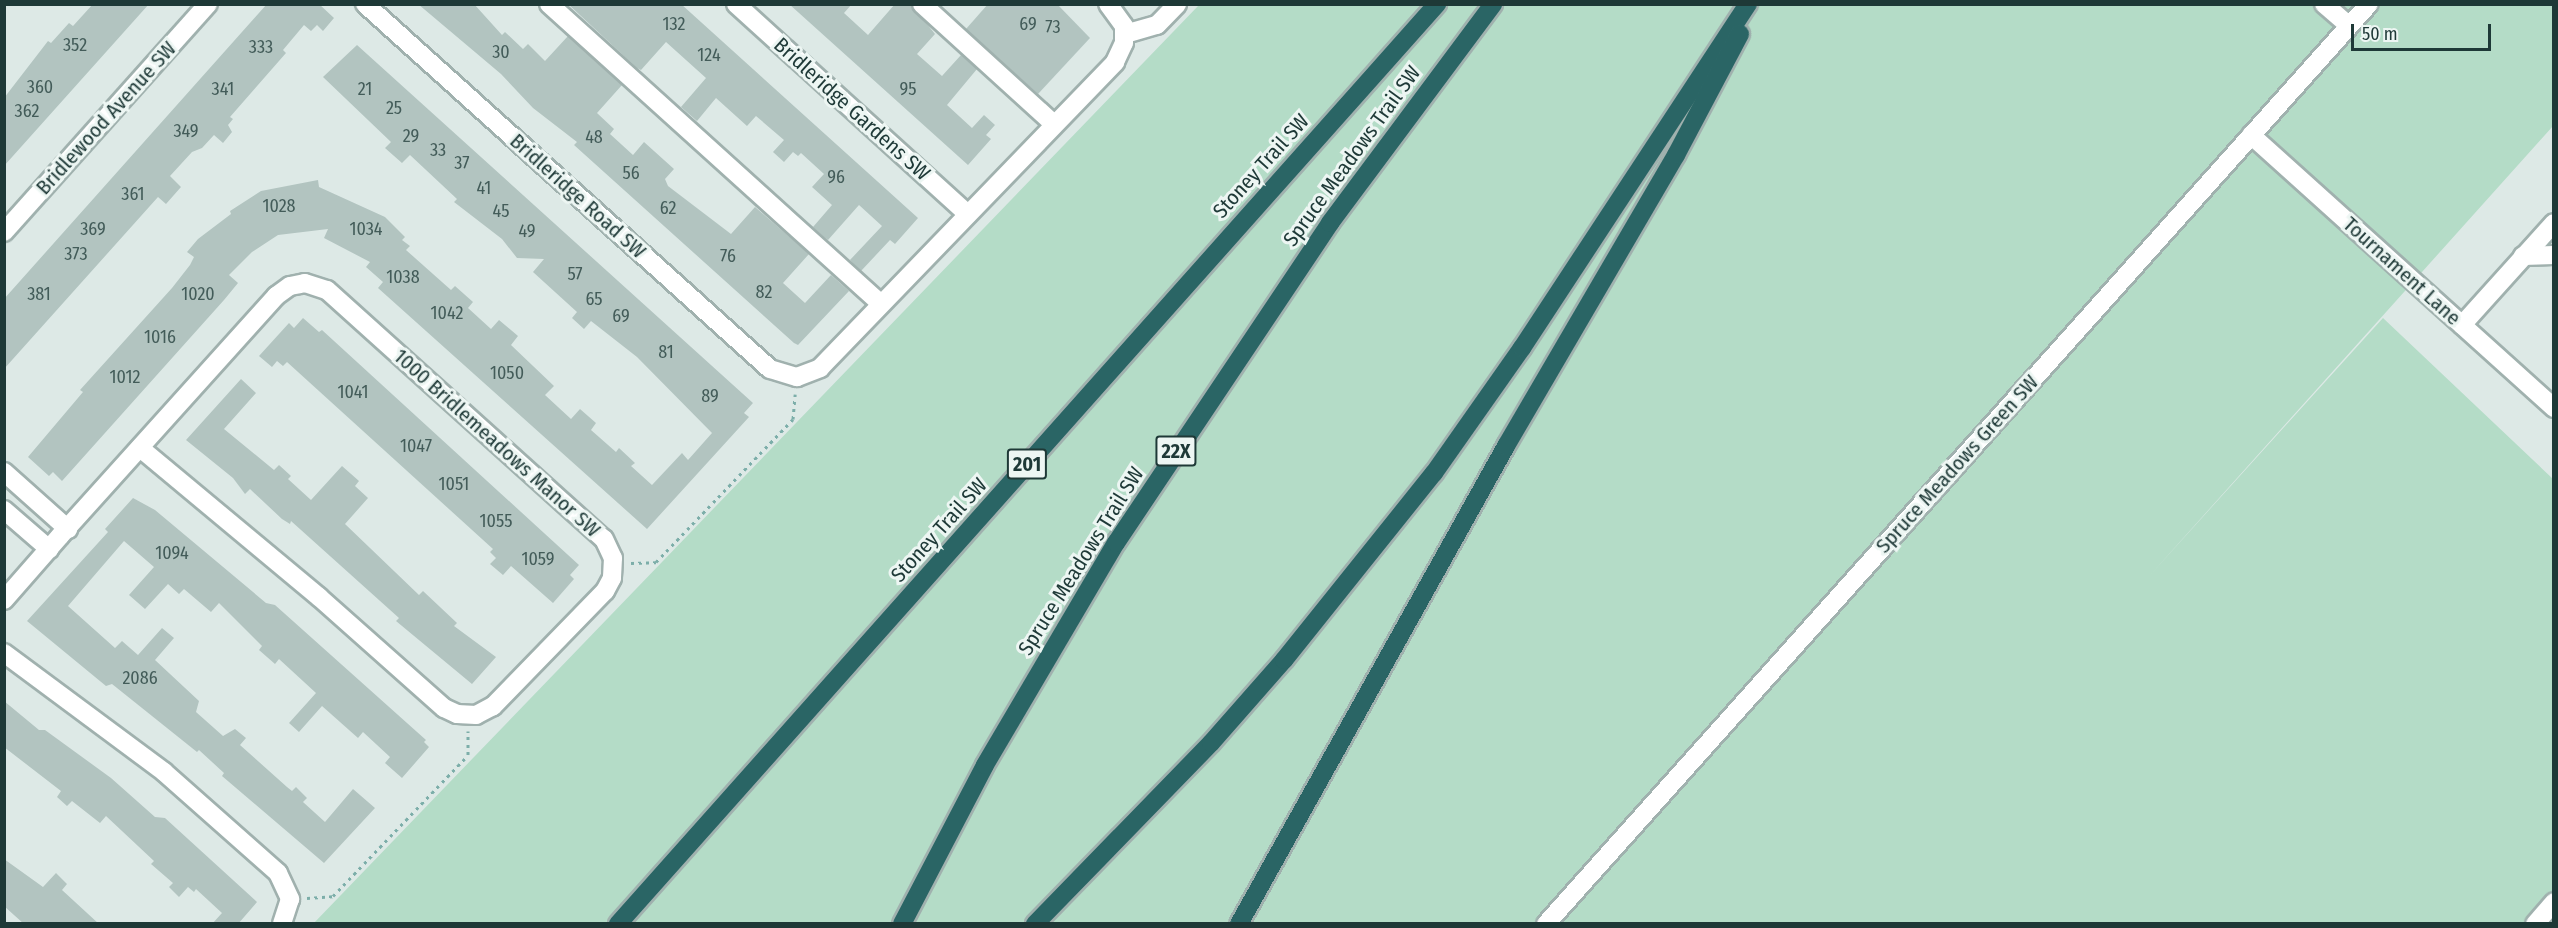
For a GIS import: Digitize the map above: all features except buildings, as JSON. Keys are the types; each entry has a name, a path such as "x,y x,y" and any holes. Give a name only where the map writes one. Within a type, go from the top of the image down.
{"highway":[{"name":"Stoney Trail SW","path":"618,924 1437,4"},
{"name":"Spruce Meadows Trail SW","path":"902,924 985,765 1116,543 1323,232 1493,4"},
{"path":"1035,924 1211,743 1284,660 1434,473 1522,348 1748,4"},
{"path":"1239,924 1500,456 1676,155 1754,4"}],"street":[{"name":"Bridlewood Avenue SW","path":"4,232 208,4"},
{"name":"Bridleridge Road SW","path":"365,4 770,369 796,377"},
{"path":"549,4 882,304"},
{"name":"Bridleridge Gardens SW","path":"736,4 968,214"},
{"path":"922,4 1054,124"},
{"path":"796,377 820,368 1115,62 1125,34 1116,12 1108,4"},
{"path":"1125,34 1157,25 1177,4"},
{"path":"2324,4 2349,26"},
{"name":"Spruce Meadows Green SW","path":"1546,924 2369,4"},
{"name":"Tournament Lane","path":"2251,135 2553,408"},
{"path":"2462,325 2553,223"},
{"path":"2523,256 2553,255"},
{"name":"1000 Bridlemeadows Manor SW","path":"4,600 276,296 290,286 313,284 327,290 604,539 614,564"},
{"path":"140,448 319,597 444,708 469,716 493,706 605,591 614,564"},
{"path":"4,472 59,538"},
{"path":"4,510 59,538"},
{"path":"4,653 181,786 279,873 290,899 282,924"},
{"path":"2535,924 2553,902"}],"path":[{"path":"614,564 656,562 794,419 796,377"},
{"path":"290,899 333,896 468,756 469,716"}],"green space":[{"path":"1199,5 2553,5 2553,126 2151,574 2383,318 2553,479 2553,923 313,924"}]}
